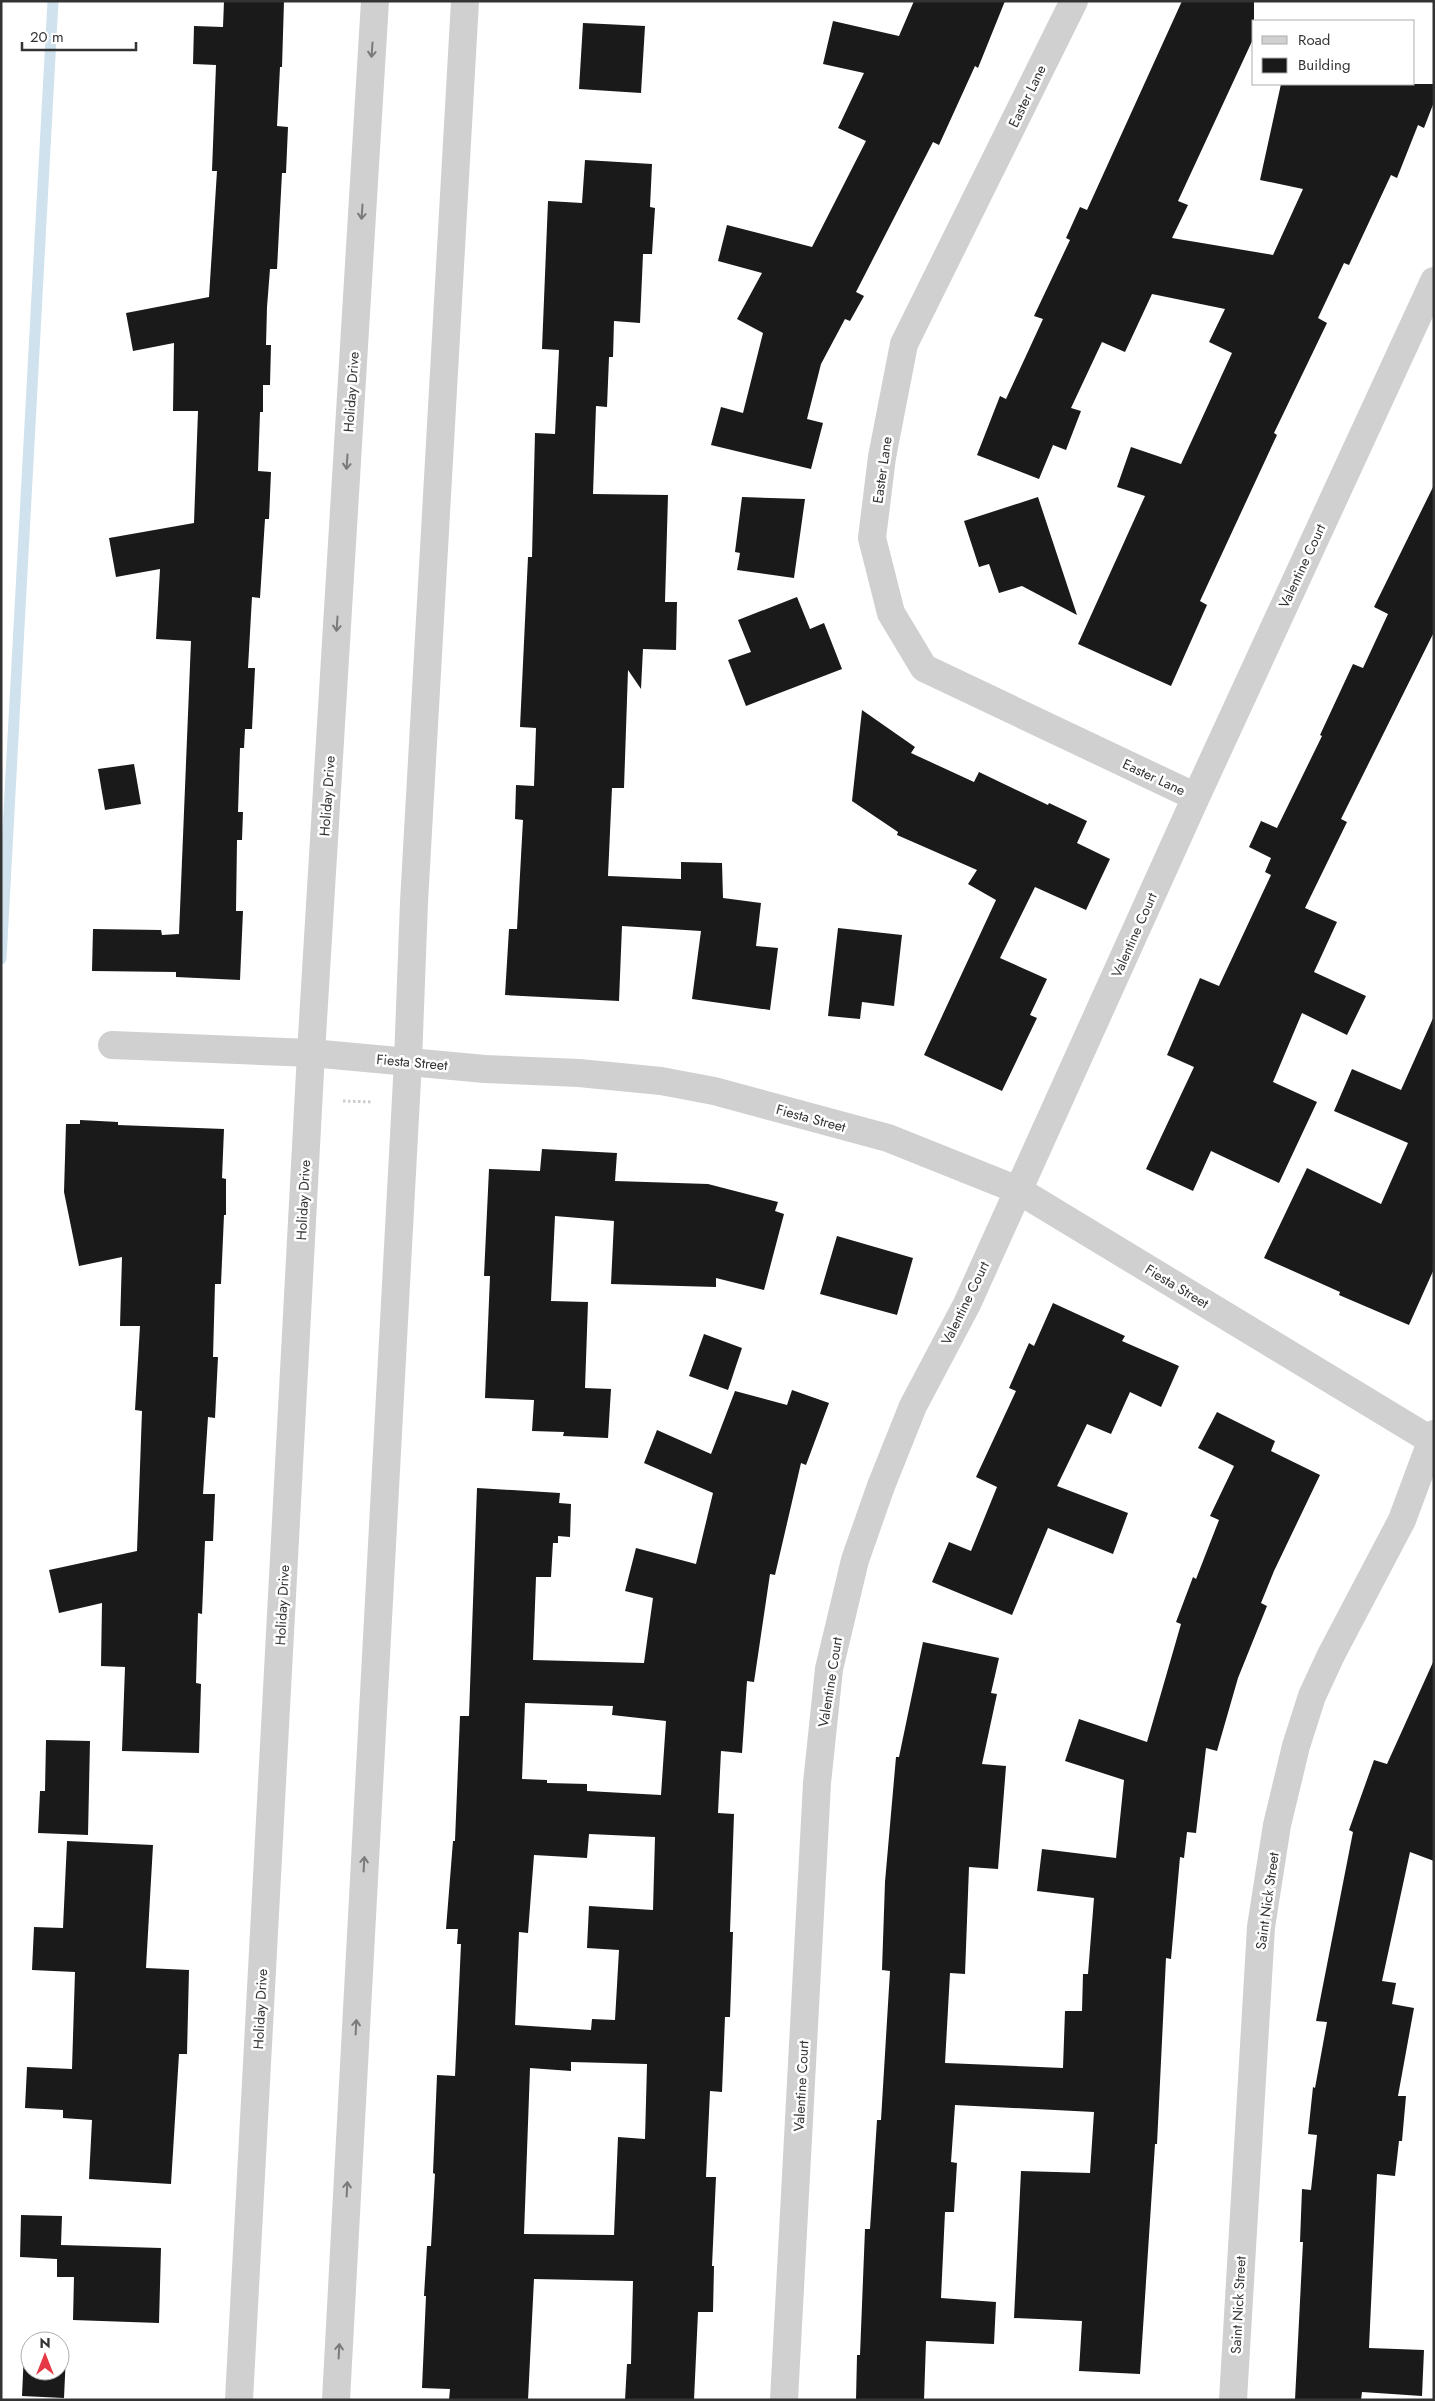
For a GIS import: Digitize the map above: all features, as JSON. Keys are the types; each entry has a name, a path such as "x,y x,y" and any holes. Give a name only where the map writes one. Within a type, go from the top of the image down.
{"street":[{"name":"Holiday Drive","path":"239,2400 311,1053 375,1"},
{"path":"336,2400 408,1061 414,902 465,1"},
{"name":"Easter Lane","path":"1074,1 904,344 882,457 872,538 891,613 924,668 1196,797"},
{"name":"Valentine Court","path":"784,2400 816,1793 829,1669 855,1560 881,1486 913,1406 967,1304 1196,797 1434,281"},
{"name":"Fiesta Street","path":"112,1045 311,1053 485,1069 579,1073 661,1081 714,1091 888,1138 1018,1190 1433,1438"},
{"name":"Saint Nick Street","path":"1233,2400 1261,1927 1278,1825 1296,1746 1312,1696 1331,1655 1402,1520 1433,1438"}],"path":[{"path":"340,1101 376,1102"}],"building":[{"path":"224,1 284,1 282,67 280,67 277,126 288,127 286,173 282,173 277,269 270,269 267,307 266,345 271,345 270,385 263,385 263,412 260,412 258,471 271,472 269,519 265,519 260,598 252,597 248,668 255,668 252,729 245,729 244,748 240,748 238,812 243,812 242,840 237,840 236,911 243,911 240,980 176,977 176,972 92,971 93,929 161,930 162,935 179,934 191,641 156,639 160,569 116,577 109,538 194,523 198,411 173,411 174,343 133,351 126,313 209,297 217,171 212,171 216,65 193,64 194,26 223,27"},
{"path":"914,1 1005,1 978,68 975,66 939,145 933,142 856,292 864,296 850,321 845,319 821,364 807,419 823,423 811,469 711,445 721,407 743,413 763,333 737,319 762,273 718,261 727,225 812,247 866,141 838,128 864,73 823,64 833,21 899,36"},
{"path":"1182,1 1254,1 1254,20 1252,20 1252,41 1178,201 1188,205 1172,238 1273,255 1303,189 1260,180 1281,85 1434,84 1434,102 1424,128 1418,125 1397,178 1391,175 1349,265 1344,263 1318,318 1327,323 1274,433 1277,435 1200,601 1207,605 1171,686 1078,644 1145,496 1117,487 1131,447 1181,464 1232,353 1209,342 1225,309 1152,294 1125,352 1102,342 1071,408 1081,411 1066,450 1053,445 1039,479 977,455 1000,396 1006,399 1043,319 1034,316 1070,240 1066,238 1080,207 1087,210"},
{"path":"583,23 645,26 641,93 579,89"},
{"path":"585,160 652,164 650,207 655,208 652,254 643,254 640,323 614,321 613,357 609,357 607,407 596,406 593,494 668,495 665,602 677,602 676,650 643,649 641,689 628,670 624,788 612,788 608,876 681,879 681,862 722,863 723,898 761,903 756,946 778,948 770,1010 692,999 701,931 622,926 619,1001 505,995 509,929 517,929 523,820 515,819 516,785 534,786 536,728 520,727 528,557 532,557 535,433 555,434 559,350 542,349 548,201 582,203"},
{"path":"1434,485 1434,632 1341,819 1347,822 1305,908 1337,922 1314,972 1366,996 1347,1035 1302,1013 1273,1082 1317,1102 1279,1183 1211,1151 1193,1191 1146,1169 1194,1067 1167,1055 1200,978 1219,986 1271,875 1265,872 1271,858 1249,847 1261,821 1277,828 1322,736 1320,735 1353,664 1363,668 1388,614 1374,607"},
{"path":"742,497 805,499 794,578 737,570 740,553 735,552"},
{"path":"1038,497 1077,615 1022,586 999,593 989,564 979,567 964,521"},
{"path":"797,597 810,629 824,623 842,669 746,706 728,660 751,652 738,620"},
{"path":"862,710 915,747 911,753 974,782 979,772 1048,805 1049,803 1087,821 1077,843 1110,859 1086,910 1035,887 1000,958 1047,979 1030,1015 1037,1018 1002,1091 924,1055 996,900 968,884 977,870 897,835 898,832 852,801"},
{"path":"134,764 141,804 105,810 98,769"},
{"path":"838,928 902,935 894,1006 862,1002 860,1019 828,1016"},
{"path":"1434,1016 1434,1269 1409,1325 1339,1295 1340,1292 1264,1258 1307,1168 1381,1204 1408,1143 1334,1111 1352,1069 1401,1090"},
{"path":"80,1120 118,1122 118,1125 224,1129 222,1178 226,1179 226,1215 224,1215 221,1284 215,1284 213,1357 218,1357 215,1418 208,1417 203,1494 215,1494 213,1541 205,1541 202,1614 198,1613 196,1683 201,1684 199,1753 122,1751 125,1667 101,1666 102,1603 59,1613 49,1570 137,1551 142,1411 135,1410 140,1326 120,1326 122,1257 79,1266 64,1192 66,1124 80,1124"},
{"path":"542,1149 617,1153 615,1181 708,1184 778,1202 775,1211 784,1214 764,1290 716,1278 716,1287 611,1284 614,1221 555,1216 551,1301 588,1302 585,1388 611,1389 608,1438 563,1436 564,1432 532,1431 534,1400 485,1398 490,1276 484,1276 489,1169 540,1171"},
{"path":"837,1236 913,1258 897,1315 820,1294"},
{"path":"1053,1303 1125,1336 1122,1341 1179,1366 1161,1407 1130,1392 1111,1434 1087,1424 1057,1486 1128,1513 1113,1554 1048,1528 1012,1615 932,1582 949,1542 971,1551 997,1487 976,1477 1016,1391 1009,1388 1029,1343 1034,1346"},
{"path":"704,1334 742,1348 728,1390 689,1376"},
{"path":"792,1390 829,1403 806,1465 801,1463 775,1575 770,1574 754,1682 747,1681 742,1753 721,1751 718,1813 734,1814 730,1932 733,1932 730,2017 725,2017 722,2092 710,2091 706,2177 716,2177 712,2266 714,2266 713,2312 698,2312 694,2400 625,2400 627,2364 631,2364 633,2281 534,2279 528,2400 449,2400 450,2389 422,2388 426,2296 424,2296 427,2246 431,2246 437,2075 455,2076 461,1944 457,1944 458,1929 446,1929 453,1841 455,1841 460,1716 469,1716 477,1488 560,1493 559,1503 571,1504 570,1537 558,1536 558,1543 553,1543 551,1577 536,1577 533,1660 644,1663 653,1598 625,1591 636,1548 696,1564 713,1493 644,1463 657,1430 711,1454 735,1391 787,1405","holes":["525,1703 613,1706 612,1715 666,1721 661,1795 587,1791 587,1784 547,1783 547,1780 522,1779","589,1834 655,1837 653,1910 589,1906 587,1948 619,1950 615,2020 592,2019 591,2030 515,2025 519,1932 528,1933 534,1855 587,1858","571,2062 647,2064 645,2139 618,2137 614,2235 524,2234 530,2068 571,2071"]},
{"path":"1217,1412 1275,1441 1271,1451 1320,1475 1274,1571 1261,1603 1267,1606 1238,1678 1217,1751 1206,1748 1196,1833 1187,1832 1184,1858 1180,1857 1171,1959 1166,1958 1157,2144 1155,2144 1140,2374 1079,2371 1082,2321 1014,2318 1021,2171 1090,2173 1094,2112 955,2105 951,2162 957,2163 954,2212 945,2212 941,2298 996,2302 994,2344 926,2341 924,2400 856,2400 857,2355 860,2355 865,2229 870,2229 877,2120 881,2120 890,1971 882,1970 885,1882 896,1757 899,1757 923,1642 999,1658 991,1693 997,1694 982,1764 1006,1766 998,1869 969,1867 965,1974 950,1973 945,2063 1063,2068 1065,2011 1082,2011 1083,1974 1088,1974 1094,1898 1037,1891 1042,1849 1116,1858 1124,1780 1065,1761 1079,1719 1147,1742 1181,1624 1176,1622 1193,1577 1196,1579 1219,1520 1210,1516 1234,1466 1198,1448"},
{"path":"1434,1660 1434,1861 1410,1852 1382,1981 1396,1983 1392,2004 1414,2008 1398,2096 1406,2096 1402,2141 1399,2141 1395,2176 1377,2174 1369,2348 1424,2350 1422,2396 1362,2392 1361,2400 1295,2400 1303,2242 1300,2242 1302,2189 1311,2190 1317,2135 1308,2134 1313,2087 1315,2088 1327,2022 1316,2021 1353,1832 1349,1830 1374,1760 1387,1764"},
{"path":"46,1740 90,1741 88,1835 38,1833 40,1791 45,1791"},
{"path":"67,1841 153,1845 146,1968 189,1970 187,2054 179,2054 171,2184 89,2179 92,2120 63,2118 63,2110 25,2108 27,2067 72,2069 75,1972 32,1970 34,1927 63,1928"},
{"path":"21,2215 62,2216 61,2245 161,2248 159,2323 73,2320 74,2277 57,2277 57,2259 20,2257"},
{"path":"23,2381 65,2381 64,2398 22,2396"}],"waterway":[{"path":"1,959 53,1"}]}
